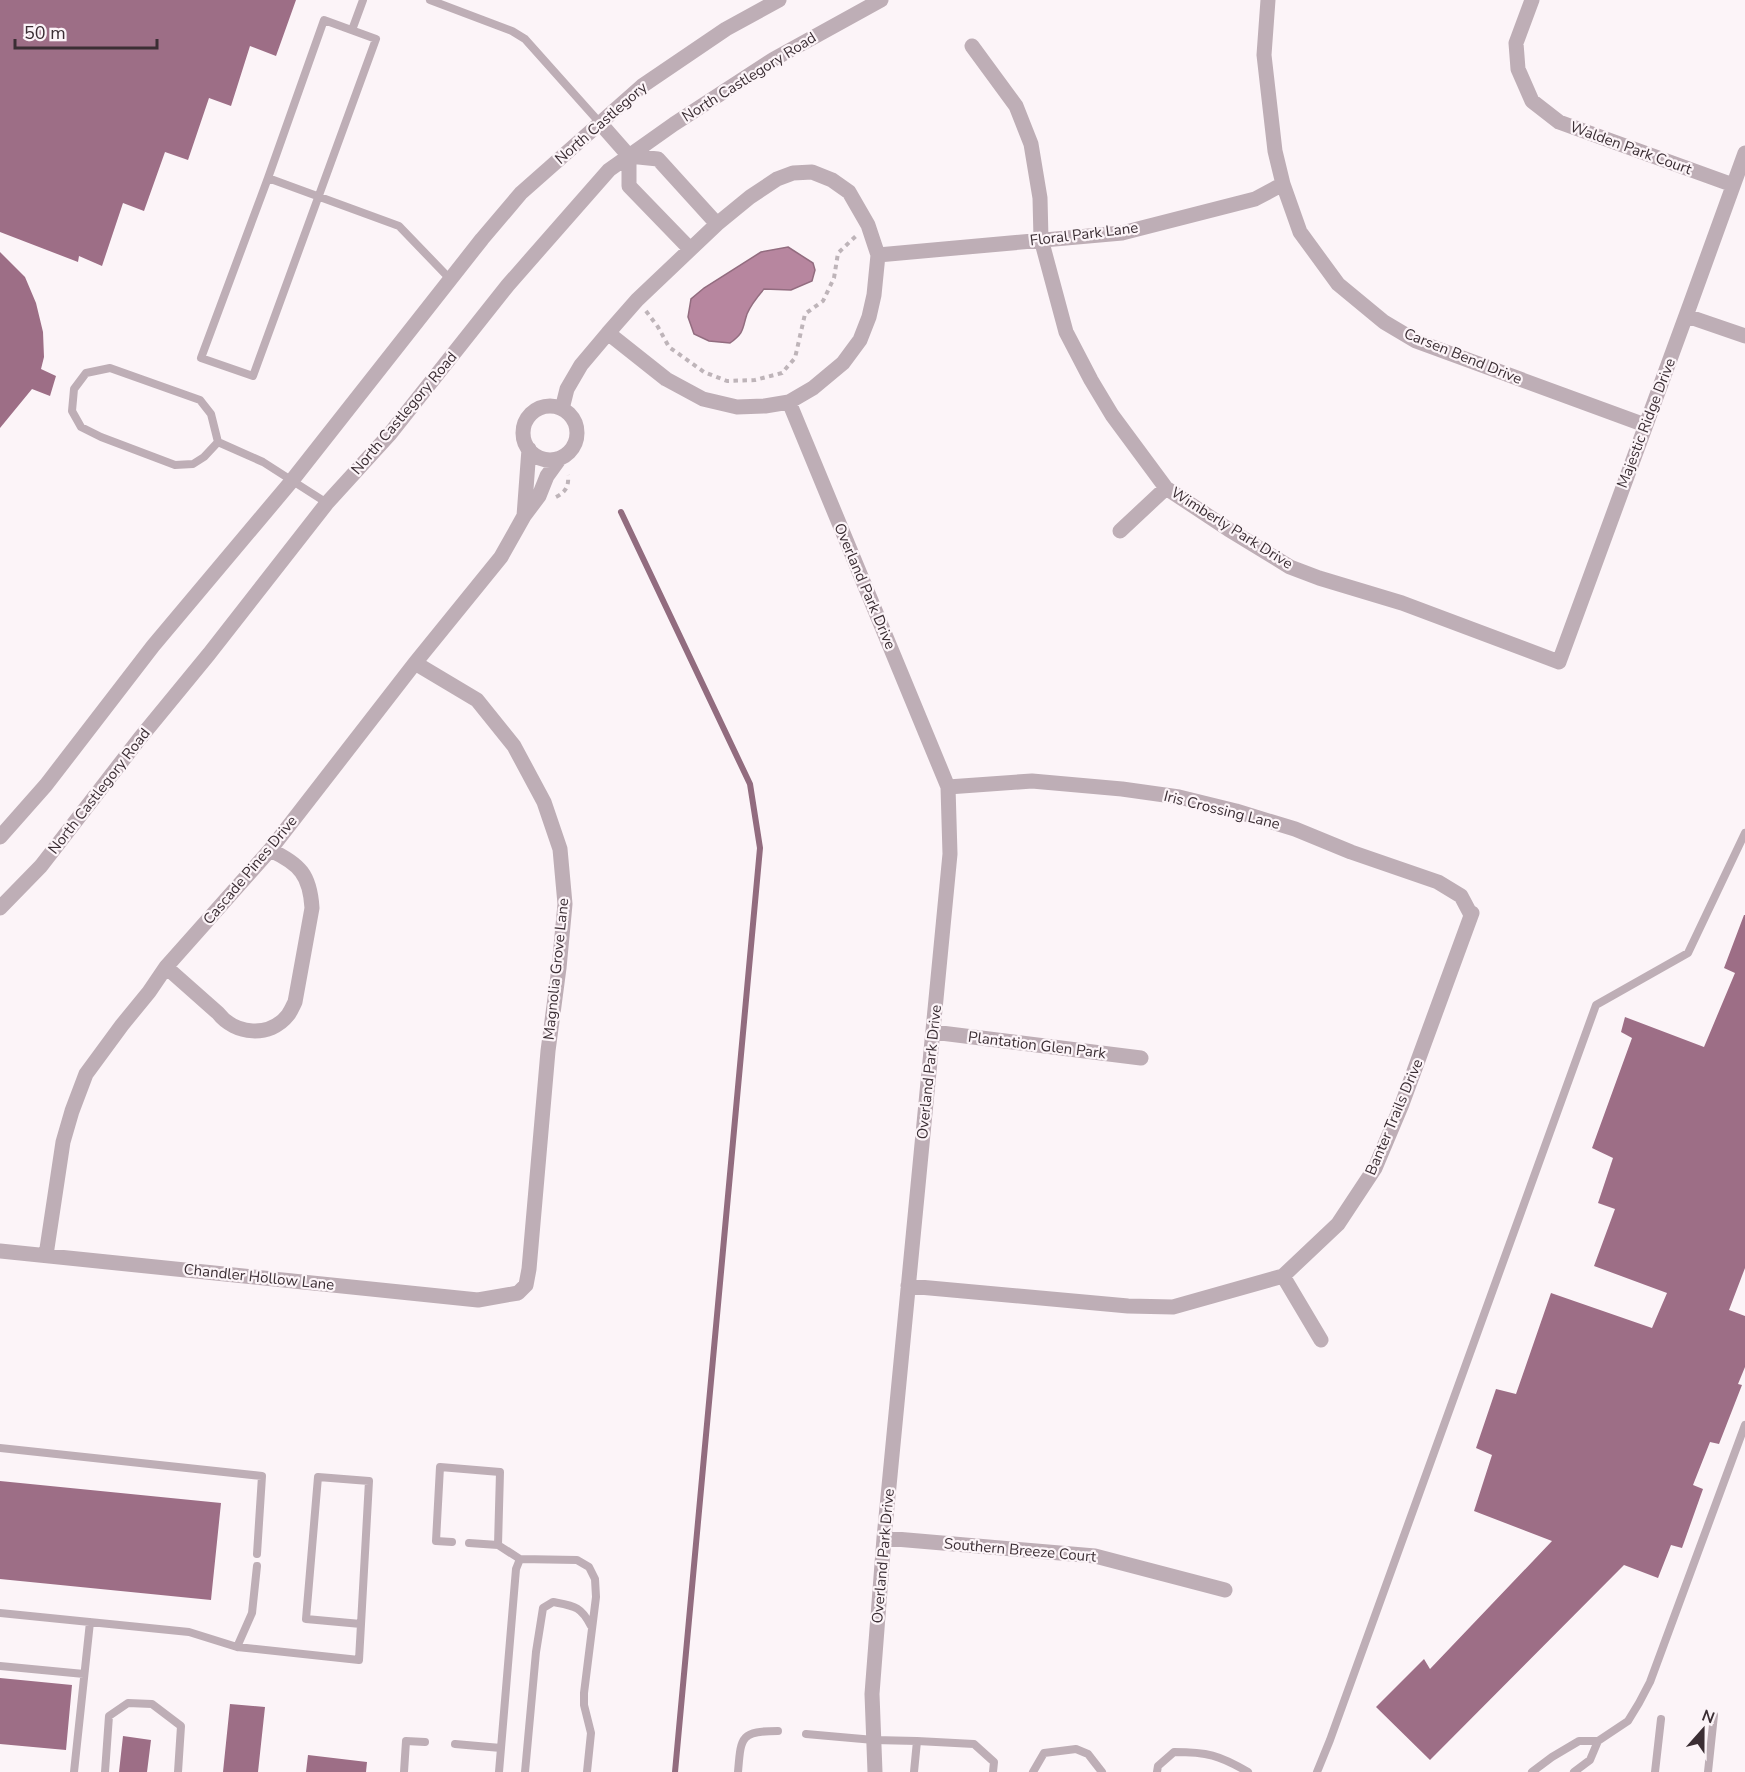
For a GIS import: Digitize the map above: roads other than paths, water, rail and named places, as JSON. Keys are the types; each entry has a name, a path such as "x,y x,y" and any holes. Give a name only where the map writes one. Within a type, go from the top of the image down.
{"street":[{"name":"North Castlegory","path":"451,279 521,192 642,86 726,29 779,0"},
{"name":"North Castlegory Road","path":"0,908 41,866 327,503 389,435 508,285 609,170 674,124 774,59 881,0"},
{"name":"Carsen Bend Drive","path":"1268,0 1264,55 1275,151 1283,184 1300,231 1338,284 1384,322 1416,341 1645,425"},
{"name":"Walden Park Court","path":"1532,0 1516,43 1518,69 1532,101 1559,122 1733,185"},
{"name":"Wimberly Park Drive","path":"972,46 1016,106 1031,144 1040,198 1041,239 1066,332 1112,415 1166,488 1290,567 1402,603 1559,662"},
{"path":"600,123 629,156 629,186 690,249"},
{"name":"Majestic Ridge Drive","path":"1559,662 1745,153"},
{"path":"629,156 658,159 717,224"},
{"path":"562,409 567,389 581,364 608,333 637,300 717,224 750,197 777,179 793,172 812,172 832,180 849,192 868,225 878,255 874,296 860,340 843,363 813,388 789,402 737,408 703,399 666,379 608,333"},
{"name":"Floral Park Lane","path":"878,255 1122,233 1255,199 1283,184"},
{"path":"0,837 46,785 153,646 292,480 451,279"},
{"path":"1687,316 1745,336"},
{"name":"Overland Park Drive","path":"789,402 948,787 950,854 884,1538 872,1695 875,1772"},
{"path":"553,406 562,409 573,417 578,435 575,444 568,453 560,458 551,460 542,458 529,448 525,440 524,431 528,417 544,407 553,406"},
{"name":"Cascade Pines Drive","path":"524,516 529,448"},
{"name":"Cascade Pines Drive","path":"46,1256 63,1142 86,1074 166,967 270,850 415,663 501,557 524,516 539,496 547,476 560,458"},
{"path":"1120,531 1166,488"},
{"name":"Magnolia Grove Lane","path":"415,663 477,700 514,746 544,802 560,849 565,904 560,958 548,1051 529,1269 526,1285 518,1293"},
{"name":"Iris Crossing Lane","path":"948,787 1032,781 1122,789 1190,800 1236,811 1295,829 1351,852 1438,882 1461,896 1472,913"},
{"path":"166,967 223,1019 237,1028 248,1031 263,1030 276,1025 287,1016 295,1002 312,908 311,893 306,878 297,866 288,858 270,850"},
{"name":"Banter Trails Drive","path":"908,1287 1128,1306 1173,1307 1283,1276 1338,1224 1376,1168 1472,913"},
{"name":"Plantation Glen Park","path":"933,1032 1141,1058"},
{"name":"Chandler Hollow Lane","path":"0,1251 478,1300 518,1293"},
{"path":"1283,1276 1321,1340"},
{"name":"Southern Breeze Court","path":"884,1538 1095,1556 1225,1590"}],"lane":[{"path":"352,30 363,0"},
{"path":"430,0 512,31 525,39 600,123"},
{"path":"324,20 352,30 376,39 253,376 201,358 324,20"},
{"path":"268,178 399,226 451,279"},
{"path":"219,442 193,464 175,465 101,438 81,427 72,411 74,388 86,374 110,368 200,400 211,414 219,442 263,462 327,503"},
{"path":"1317,1772 1596,1005 1688,953 1745,833"},
{"path":"1574,1772 1590,1760 1598,1741 1628,1720 1650,1682 1745,1425"},
{"path":"0,1448 262,1476 257,1554"},
{"path":"452,1542 436,1541 440,1467 500,1472 498,1545"},
{"path":"0,1613 189,1632 237,1647 359,1660 369,1481 318,1477 306,1619 361,1624"},
{"path":"469,1543 498,1545 520,1559 577,1560 589,1567 595,1579 596,1597 584,1693 584,1705 591,1733 587,1772"},
{"path":"499,1772 516,1569 520,1559"},
{"path":"237,1647 252,1614 257,1566"},
{"path":"525,1772 536,1652 543,1608 553,1602 577,1606 592,1627"},
{"path":"74,1772 90,1622"},
{"path":"0,1666 84,1674"},
{"path":"105,1772 109,1716 128,1703 152,1704 181,1726 178,1772"},
{"path":"1708,1772 1713,1715"},
{"path":"1655,1772 1661,1719"},
{"path":"738,1772 740,1747 745,1737 757,1731 778,1731"},
{"path":"806,1734 874,1740 975,1744 994,1762 993,1772"},
{"path":"404,1772 406,1741 425,1742"},
{"path":"914,1772 916,1741"},
{"path":"1532,1772 1551,1757 1579,1741 1598,1741"},
{"path":"455,1744 501,1748"},
{"path":"1033,1772 1044,1753 1076,1749 1088,1754 1102,1772"},
{"path":"1157,1772 1158,1766 1174,1752 1202,1752 1227,1760 1248,1772"}],"waterway":[{"path":"621,512 750,784 760,848 675,1772"}]}
